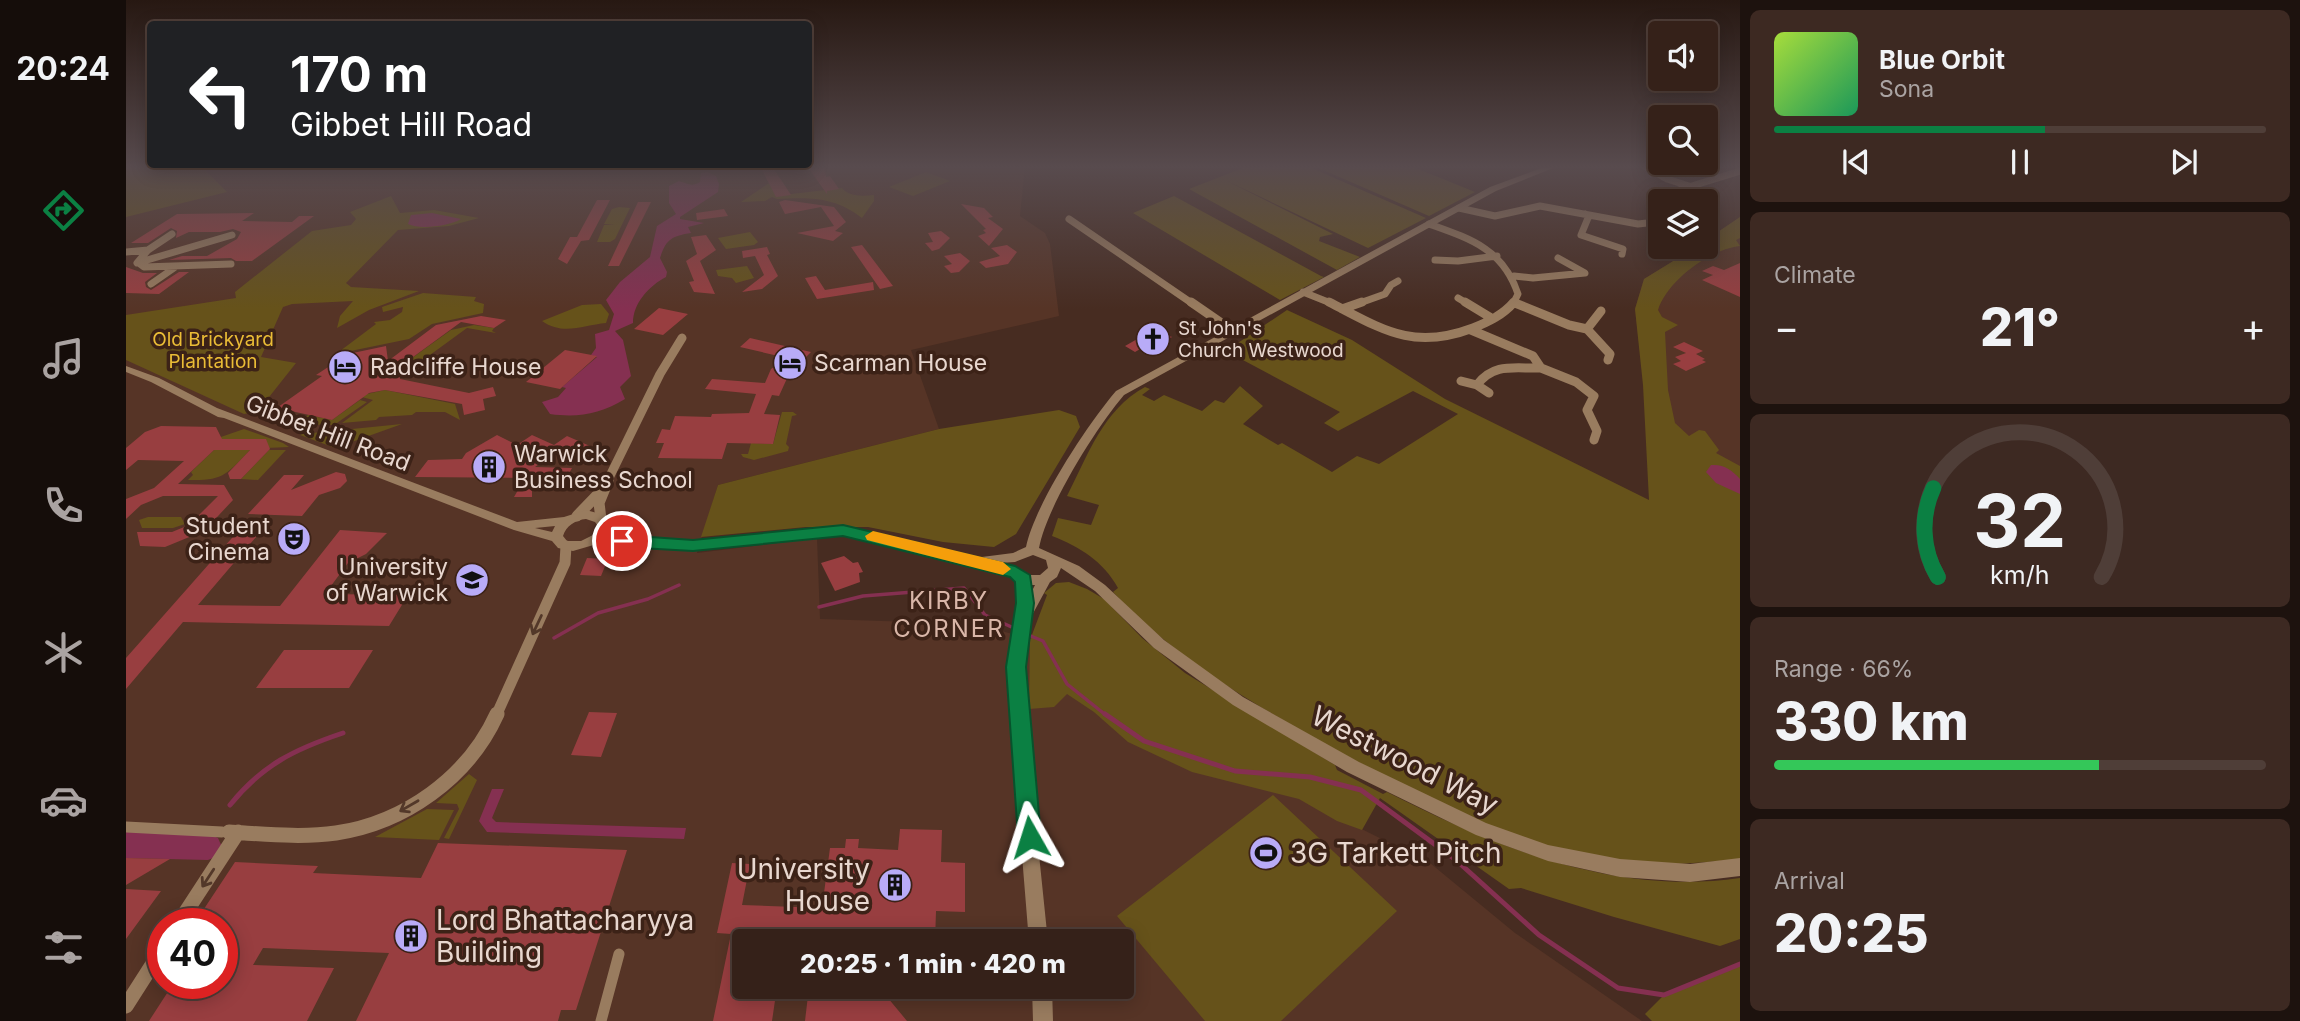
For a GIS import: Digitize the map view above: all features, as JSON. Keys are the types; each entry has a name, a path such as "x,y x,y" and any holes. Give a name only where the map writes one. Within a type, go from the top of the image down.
{"street":[{"path":"1023,620 1018,569 1032,551 1031,544 1044,518 1098,419 1111,402 1137,381 1449,214"},
{"path":"1484,214 1495,216 1503,214"},
{"path":"1585,214 1625,222 1647,223"},
{"path":"1585,214 1588,218 1581,235 1623,252 1634,249"},
{"path":"1069,219 1233,331"},
{"path":"1303,292 1342,309 1367,324 1415,339 1448,338 1471,330 1493,319 1514,303 1518,294 1514,276 1497,256 1484,247 1429,225"},
{"path":"137,262 148,250 172,234"},
{"path":"126,264 232,235"},
{"path":"126,252 148,250"},
{"path":"1435,260 1457,263 1465,259 1497,256"},
{"path":"1514,276 1533,278 1585,273 1558,258"},
{"path":"137,262 145,267 231,264"},
{"path":"151,284 176,267"},
{"path":"1342,309 1385,294 1391,285 1398,281"},
{"path":"1458,299 1493,319"},
{"path":"1467,304 1482,301"},
{"path":"1514,303 1537,310 1554,320 1587,329 1593,340 1607,349 1610,354 1608,360"},
{"path":"1587,329 1601,311"},
{"path":"1471,330 1533,356 1541,368"},
{"path":"126,828 320,835 356,830 394,814 441,786 469,760 488,735 565,563 581,546 595,540 603,532 599,503 604,488 669,356 682,338"},
{"path":"1477,386 1485,373 1494,367 1541,368 1572,377 1594,396 1587,410 1597,431 1594,440"},
{"name":"Gibbet Hill Road","path":"127,374 152,379 274,436 536,533 581,546"},
{"path":"1461,381 1489,393"},
{"path":"565,563 557,530 604,488"},
{"name":"Gibbet Hill Road","path":"520,525 590,515 603,522"},
{"path":"603,522 642,541"},
{"path":"595,540 693,546 843,531 1018,569 1047,578 1071,575 1093,582"},
{"name":"Westwood Way","path":"1032,551 1045,554 1093,582 1159,644 1238,701 1353,766 1482,829 1548,853 1620,869 1690,873 1740,867"},
{"path":"1038,929 1016,667 1023,620 1055,568 1052,559"},
{"path":"187,908 230,832"},
{"path":"601,1021 619,954"},
{"path":"126,1006 147,973"},
{"path":"1042,999 1043,1021"}],"shaded area":[{"name":"University of Warwick","path":"126,214 1020,214 1045,233 1050,244 1059,316 911,350 939,429 718,485 697,553 817,538 820,619 976,624 1034,640 1275,786 1430,863 1515,933 1642,1021 126,1021"},
{"path":"435,214 461,219 449,224 420,227 408,224 411,215"},
{"path":"676,214 685,214 680,219 704,223 688,227 691,233 674,237 667,243 660,258 667,272 666,277 643,296 633,323 615,331 623,340 631,376 620,387 625,399 589,414 550,414 542,402 558,397 566,388 562,387 597,357 591,355 596,348 595,334 609,330 614,314 606,300 620,282 650,257 657,226"},
{"path":"1740,217 1740,469 1648,422 1635,309 1644,279 1676,259 1718,259 1718,232"},
{"path":"1711,465 1731,470 1740,479 1740,494 1716,483 1706,472"},
{"path":"492,789 504,789 492,818 496,822 686,828 684,839 487,832 479,821"}],"green space":[{"name":"Old Brickyard Plantation","path":"351,214 455,214 479,218 449,226 398,230 346,283 351,287 419,291 369,310 337,328 340,316 353,301 292,304 283,307 261,357 296,363 258,411 244,414 126,360 126,315 236,298 235,292 312,231 351,225 356,219"},
{"path":"610,214 627,214 615,239 610,242 597,242 604,225 615,225 604,224"},
{"path":"1134,214 1206,214 1324,277 1280,300"},
{"path":"1234,214 1292,214 1333,234 1320,237 1319,241 1360,257 1337,270"},
{"path":"1296,214 1416,214 1426,218 1368,248"},
{"path":"1740,217 1740,238 1736,240 1740,246 1718,252 1718,232"},
{"path":"750,232 758,242 754,245 726,249 718,238"},
{"path":"1676,259 1705,259 1670,288 1658,310 1662,317 1678,325 1665,332 1668,390 1675,423 1689,436 1699,430 1705,431 1719,450 1716,453 1740,466 1740,859 1658,864 1617,862 1576,854 1516,836 1430,799 1284,721 1194,663 1165,641 1113,592 1118,588 1098,563 1081,550 1052,536 1058,518 1091,525 1099,505 1067,496 1107,421 1130,397 1145,387 1150,389 1142,395 1154,401 1164,395 1202,411 1215,400 1224,403 1240,386 1263,406 1243,424 1332,472 1357,456 1379,464 1458,414 1413,391 1338,431 1324,423 1340,412 1226,351 1287,310 1352,340 1445,399 1649,500 1643,385 1635,309 1644,279"},
{"path":"747,266 754,278 736,283 732,278 718,276 716,270"},
{"path":"423,293 476,297 474,301 484,304 483,313 432,324 409,339 336,354 376,324 374,322 390,320 402,312 403,307 383,312 382,307"},
{"path":"601,304 609,314 606,323 566,329 542,321 582,305"},
{"path":"474,325 494,328 492,331 496,333 467,328 419,363 398,368 451,330"},
{"path":"385,390 455,404 460,420 445,412 416,412 412,415 342,423 373,400 358,396"},
{"path":"360,400 367,402 334,425 297,424 308,415 332,420"},
{"path":"1059,410 1076,416 1080,427 1016,534 994,547 943,542 868,527 806,527 701,537 718,485 939,429"},
{"path":"782,412 793,412 797,415 792,416 786,444 788,451 754,460 743,457 741,454 748,454 751,443 773,444"},
{"path":"402,424 335,448 300,435 302,434"},
{"path":"244,429 289,447 266,448 267,442 261,439 215,439"},
{"path":"214,450 250,450 217,478 188,480 193,475 191,472"},
{"path":"269,450 286,450 258,480 241,479"},
{"path":"148,517 181,517 185,524 173,528 142,528 139,520"},
{"path":"1069,582 1104,599 1142,638 1185,673 1335,765 1337,770 1383,794 1387,792 1471,832 1558,863 1648,880 1693,882 1740,878 1740,939 1720,946 1521,888 1509,889 1380,798 1362,830 1337,821 1299,799 1192,772 1128,742 1094,712 1067,694 1054,707 1029,709 1030,640 1047,595 1044,593 1056,583"},
{"path":"469,774 477,780 449,839 444,838 459,809 457,804 436,803"},
{"name":"3G Tarkett Pitch","path":"1273,795 1397,911 1281,1021 1205,1021 1134,936 1134,929 1128,929 1117,916"},
{"path":"427,809 454,810 439,840 375,837"},
{"path":"1740,964 1740,1021 1652,1021 1645,1014 1664,995"}],"building":[{"path":"177,214 253,214 242,221 292,222 299,216 314,216 252,261 236,261 231,258 169,260 182,256 207,256 237,239 241,232 233,229 220,232 189,232 176,238 177,231 171,228 148,243 131,243"},
{"path":"590,214 603,214 589,240 581,241 567,264 558,259 570,237 577,237"},
{"path":"633,214 645,214 619,266 608,266"},
{"path":"696,214 727,214 728,216 697,220"},
{"path":"826,214 839,214 846,222 835,231 843,233 833,241 797,233 834,226"},
{"path":"971,214 990,214 993,217 988,218 1003,229 989,246 978,236 986,233 983,230 986,229"},
{"path":"941,231 950,238 939,249 932,251 925,243 933,242 928,233"},
{"path":"706,235 716,250 700,261 715,294 694,292 689,282 694,281 686,261 697,254 691,237"},
{"path":"862,245 893,286 880,289 851,247"},
{"path":"1007,245 1017,252 1008,264 986,268 979,262 1000,256 991,248"},
{"path":"767,247 770,254 767,255 778,276 762,289 742,292 764,275 755,256 743,258 742,251"},
{"path":"960,253 970,261 959,272 951,273 944,266 952,264 944,256"},
{"path":"1740,263 1740,297 1702,280 1713,275 1702,271 1713,266 1724,270"},
{"path":"126,267 143,273 157,273 145,282 146,287 151,290 179,272 189,272 159,294 126,293"},
{"path":"816,276 825,290 873,282 874,290 817,299 805,278"},
{"path":"659,308 688,314 663,335 634,329"},
{"name":"Radcliffe House","path":"481,316 506,320 494,328 461,322 398,368 400,379 469,393 493,387 496,396 483,399 485,410 464,415 462,404 385,390 369,393 332,420 291,411 285,415 271,412 322,376 316,375 348,354 386,346 388,361 436,325"},
{"name":"St John's Church Westwood","path":"1151,327 1172,337 1160,344 1154,341 1135,352 1125,346 1146,334 1142,332"},
{"name":"Scarman House","path":"750,338 811,352 789,374 779,396 772,395 764,414 780,415 773,444 727,443 722,459 658,458 664,443 656,443 662,429 670,430 675,416 711,417 712,414 749,413 756,394 705,389 712,379 765,383 771,369 787,358 740,347"},
{"path":"1684,342 1703,351 1696,354 1706,362 1686,371 1673,364 1681,361 1675,357 1686,353 1673,347"},
{"path":"565,350 597,356 560,389 526,382"},
{"path":"161,426 216,427 222,439 266,439 270,449 241,479 230,479 228,473 250,450 214,450 178,484 224,485 233,500 204,531 165,547 140,546 137,532 172,532 189,525 218,496 163,496 141,505 126,519 126,499 154,488 184,461 138,460 126,470 126,448 145,432"},
{"name":"Warwick Business School","path":"497,435 517,445 532,435 554,445 567,436 590,446 573,458 558,450 535,467 572,468 566,479 557,479 546,487 532,488 532,497 514,497 525,478 415,477 428,460 462,459 466,453"},
{"path":"336,472 345,474 347,481 340,488 319,495 302,516 248,514 284,475 304,475 291,490"},
{"path":"239,530 262,530 198,605 280,606 340,530 387,533 366,554 348,563 325,594 408,595 389,626 183,622 126,689 126,658"},
{"path":"844,556 853,563 858,562 863,572 859,573 860,582 835,591 821,563"},
{"path":"587,558 608,559 601,576 580,575"},
{"path":"284,650 373,650 349,688 256,688"},
{"path":"589,712 617,713 601,757 571,755"},
{"name":"University House","path":"900,829 942,830 941,862 965,863 965,912 936,911 935,929 732,929 732,999 775,999 772,1021 713,1021 731,934 717,933 732,863 750,864 742,905 822,908 830,848 845,848 846,839 859,839 858,848 898,850"},
{"name":"Lord Bhattacharyya Building","path":"438,843 627,850 576,1010 561,1010 558,1021 356,1021 389,953 263,948 253,965 334,968 307,1021 149,1021 163,999 238,999 238,908 205,908 235,862 318,866 313,873 421,878"},
{"path":"126,858 170,859 126,885"},
{"path":"126,889 161,891 147,908 126,939"},
{"path":"808,999 889,999 907,1021 805,1021"}],"waterway":[{"path":"554,638 598,613 648,599 679,585"},
{"path":"819,607 863,596 964,588 985,615 1016,629"},
{"path":"1026,634 1043,641 1067,684 1107,716"},
{"path":"1105,714 1144,741 1235,771 1310,777 1361,790 1456,860 1539,935 1618,988 1664,995 1740,964"},
{"path":"230,805 254,779 280,760 343,733"},
{"path":"126,845 208,847"},
{"path":"208,847 222,847"}],"slow traffic":[{"path":"873,536 1003,569"}],"place":[{"name":"St John's Church Westwood","path":"1153,339"},
{"name":"Scarman House","path":"790,363"},
{"name":"Radcliffe House","path":"345,367"},
{"name":"Warwick Business School","path":"489,467"},
{"name":"Student Cinema","path":"294,539"},
{"name":"University of Warwick","path":"472,580"},
{"name":"3G Tarkett Pitch","path":"1266,853"},
{"name":"University House","path":"895,885"},
{"name":"Lord Bhattacharyya Building","path":"411,936"}],"district":[{"name":"KIRBY CORNER","path":"949,615"}],"route":[{"path":"622,541 693,546 794,534 857,532 1015,572 1024,580 1025,603 1016,667 1030,837"}]}
